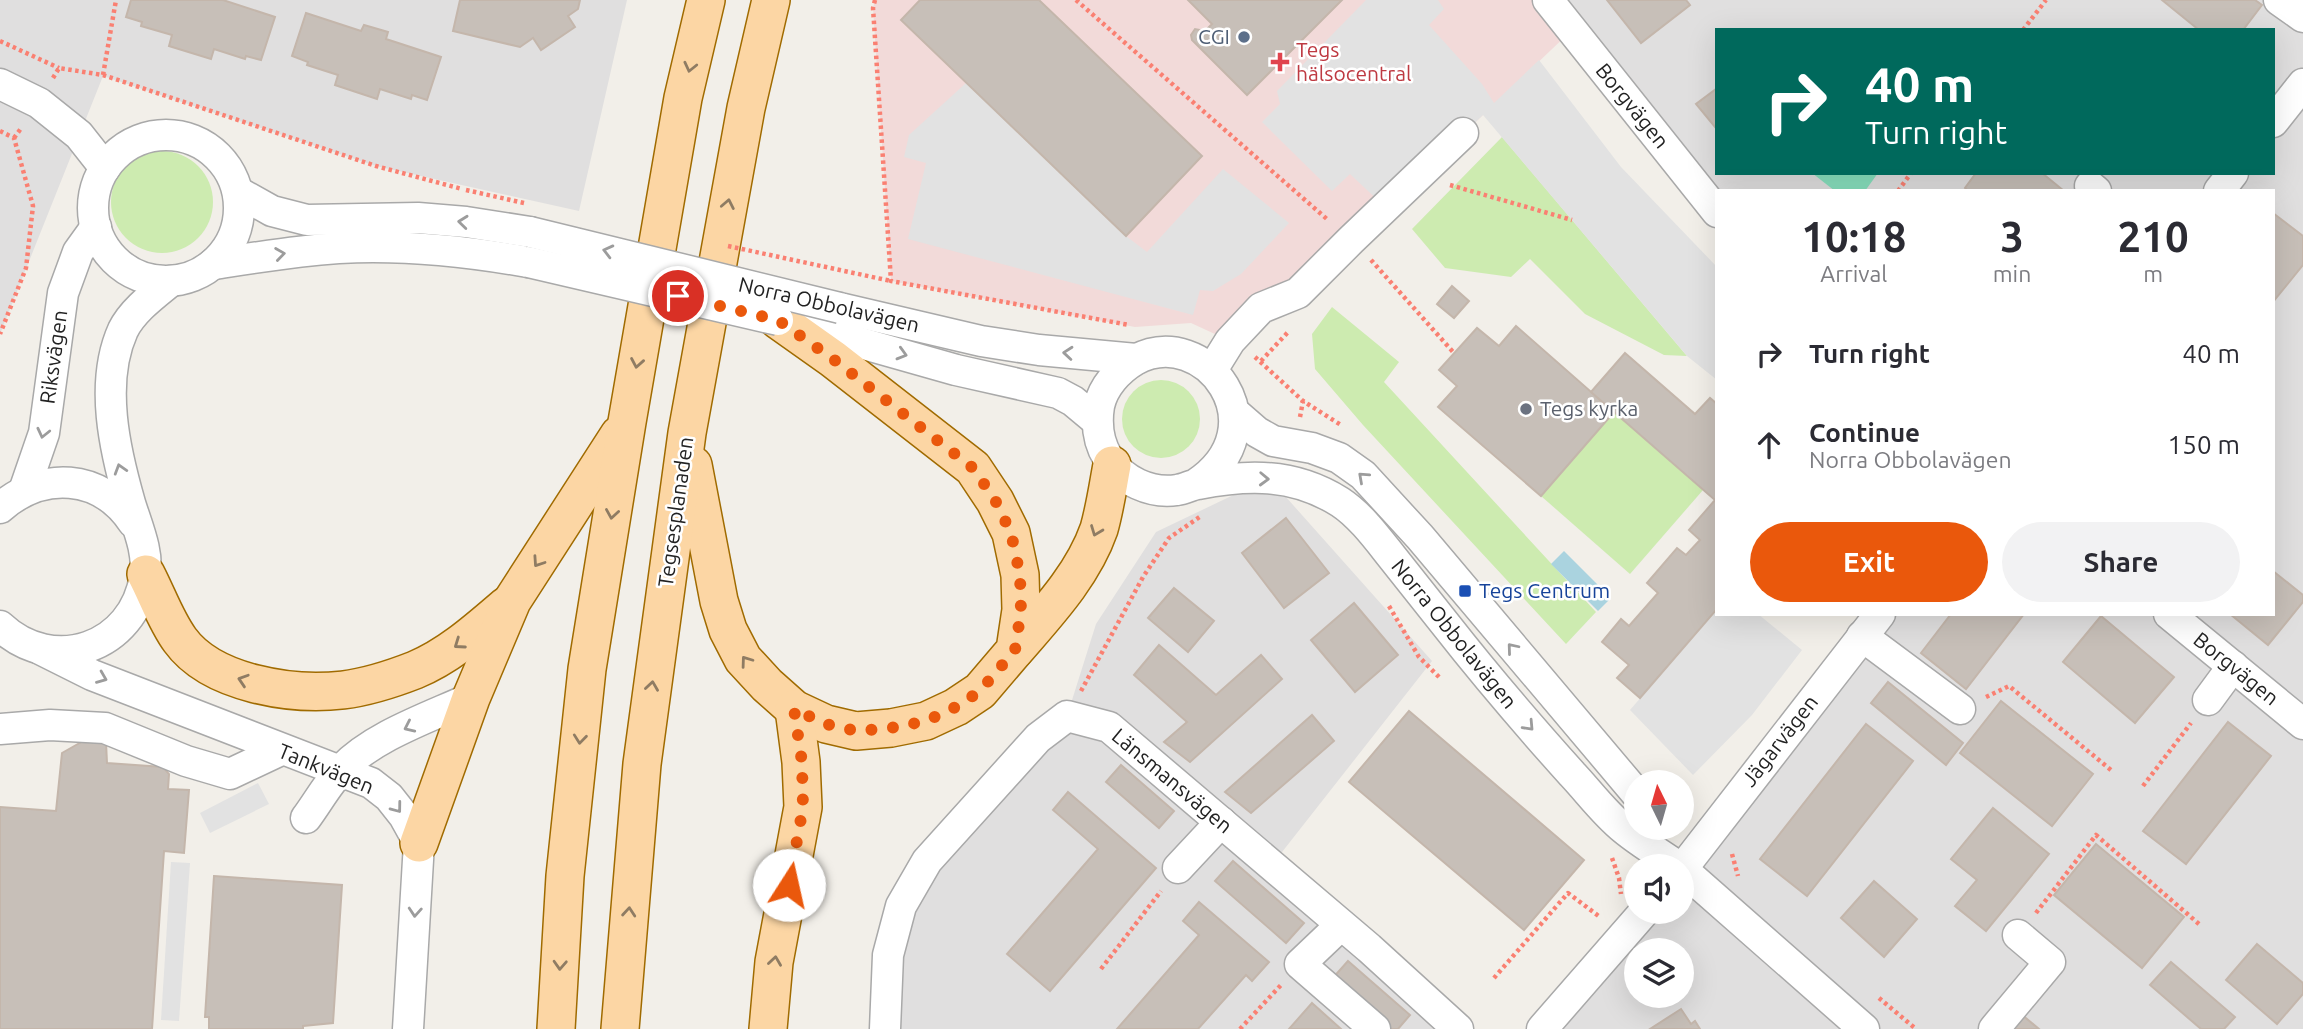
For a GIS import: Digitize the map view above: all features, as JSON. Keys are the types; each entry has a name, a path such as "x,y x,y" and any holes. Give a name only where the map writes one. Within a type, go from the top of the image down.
{"main road":[{"path":"556,1029 565,876 587,668 683,98 706,0"},
{"name":"Tegsesplanaden","path":"620,1029 642,764 687,433 746,108 771,0"},
{"path":"778,320 837,334 973,468 995,500 1011,533 1020,575 1021,611 1015,650"},
{"path":"419,844 471,698 512,601 627,422"},
{"path":"687,433 719,601 728,630 744,659 767,685 794,709 826,724 856,731 926,721 956,707 980,691 1066,590 1098,530 1111,465"},
{"path":"146,574 181,641 201,660 222,673 255,684 298,691 342,691 378,683 416,670 469,637 512,601"},
{"path":"768,1029 774,962 803,807 802,762 794,709"}],"street":[{"name":"Borgvägen","path":"1548,0 1715,209"},
{"path":"2279,0 2303,17"},
{"path":"0,84 39,103 79,135 105,168"},
{"path":"2275,119 2303,84"},
{"path":"1212,370 1230,341 1261,308 1298,293 1463,133"},
{"path":"158,135 179,136 200,143 217,155 230,172 237,192 238,224 232,239 213,264 193,275 171,281 151,279 124,267 104,246 96,227 93,207 96,187 105,168 119,152 137,140 158,135"},
{"path":"2221,189 2231,175"},
{"name":"Norra Obbolavägen","path":"237,192 272,211 307,220 418,218 530,232 837,334 956,370 1058,393 1073,401 1097,421"},
{"name":"Riksvägen","path":"24,491 44,433 63,293 78,252 96,227"},
{"name":"Norra Obbolavägen","path":"213,264 308,251 373,247 466,252 528,262 778,320"},
{"path":"3,632 40,649 57,652 90,647 112,635 129,619 141,597 146,560 116,454 111,406 114,355 124,328 139,309 171,281"},
{"name":"Norra Obbolavägen","path":"837,334 981,341 1039,350 1136,359 1156,354 1176,354 1195,359 1212,370 1227,390 1234,412 1231,446 1211,474 1196,484"},
{"path":"1111,465 1101,443 1097,421 1100,402 1108,384 1136,359"},
{"name":"Norra Obbolavägen","path":"1234,412 1256,432 1273,441 1312,447 1339,458 1363,475 1420,537 1624,779"},
{"name":"Norra Obbolavägen","path":"1111,465 1133,482 1160,491 1241,478 1289,480 1314,488 1342,503 1371,531 1505,700 1622,828 1660,854"},
{"path":"0,508 24,491 40,485 75,483 107,495 120,506 140,535"},
{"name":"Borgvägen","path":"2171,616 2302,721"},
{"path":"1871,625 1960,709"},
{"name":"Jägarvägen","path":"1691,854 1871,625"},
{"name":"Tankvägen","path":"40,649 92,675 371,783 389,797 419,844"},
{"path":"2208,700 2233,666"},
{"path":"306,818 340,771 354,757 375,743 471,698"},
{"path":"885,1029 888,955 901,906 907,895 928,861 1038,738 1068,716"},
{"name":"Länsmansvägen","path":"1068,716 1109,727 1341,925 1450,1026"},
{"path":"0,729 50,725 105,728 186,761 229,774 281,750"},
{"path":"1178,868 1221,822"},
{"path":"408,1029 419,844"},
{"name":"Norra Obbolavägen","path":"1694,880 1864,1029"},
{"path":"1542,1029 1624,917"},
{"path":"1341,925 1300,964 1375,1029"},
{"path":"1994,1029 2050,962 2018,935"}],"path":[{"path":"116,0 103,75 376,166 466,190"},
{"path":"875,0 873,8 891,281"},
{"path":"1076,0 1351,240 1454,353"},
{"path":"2025,28 2046,0"},
{"path":"0,41 59,68"},
{"path":"0,131 14,138 33,206 26,268 0,334"},
{"path":"1419,176 1572,220"},
{"path":"1261,361 1298,321"},
{"path":"1295,446 1303,401"},
{"path":"1068,716 1149,568 1169,538 1202,515"},
{"path":"1385,599 1419,657 1440,678"},
{"path":"1960,709 2008,686 2112,770"},
{"path":"2143,786 2208,700"},
{"path":"1710,831 1732,854 1741,883"},
{"path":"2018,935 2096,835 2199,924"},
{"path":"1607,852 1613,860 1619,878 1620,894 1624,899"},
{"path":"1101,969 1178,868"},
{"path":"1494,978 1568,893 1606,922"},
{"path":"1240,1029 1300,964"},
{"path":"1875,995 1916,1029"}],"shaded area":[{"path":"0,0 627,0 579,211 376,166 103,76 0,334"},
{"path":"875,0 1548,0 1572,30 1419,176 1230,341 1191,323 1135,327 891,281 873,8"},
{"path":"1366,0 1438,0 1444,9 1429,25 1482,84 1494,103 1539,60 1621,167 1715,265 1715,378 1687,356 1483,115 1385,207 1350,174 1332,191 1262,122 1280,104 1277,91"},
{"path":"1548,0 2303,0 2303,1029 1542,1029 1634,924 1694,924 1694,854 1878,616 2275,616 2275,189 1715,189"},
{"path":"966,83 1126,236 1147,252 1223,169 1289,223 1241,274 1213,291 1200,290 1193,315 908,239 926,163 904,157 909,135"},
{"path":"1269,478 1432,661 1275,861 1458,1029 885,1029 901,906 1067,716 1096,624 1156,532"},
{"path":"1715,611 1715,616 1760,616 1802,650 1752,715 1694,774 1694,770 1688,770 1630,710"},
{"path":"258,783 269,804 210,833 200,813"},
{"path":"171,862 190,863 179,1021 161,1020"}],"green space":[{"path":"1502,137 1687,356 1664,355 1585,314 1530,259 1511,277 1445,268 1412,229"},
{"path":"162,151 182,155 198,166 209,182 213,202 209,222 198,238 182,249 162,253 142,249 126,238 115,222 111,202 115,182 126,166 142,155"},
{"path":"1815,175 1877,175 1866,189 1832,189"},
{"path":"1332,307 1399,362 1384,382 1596,612 1566,644 1363,425 1315,369 1312,334"},
{"path":"1153,380 1169,380 1183,386 1194,397 1200,411 1200,427 1194,441 1183,452 1169,458 1153,458 1139,452 1128,441 1122,427 1122,411 1128,397 1139,386"},
{"path":"1614,412 1703,490 1630,574 1541,496"}],"water":[{"path":"1564,551 1611,598 1598,611 1551,564"}],"building":[{"path":"131,0 223,0 275,17 261,60 246,56 245,59 214,49 211,59 169,46 172,35 141,26 142,22 126,17"},
{"path":"460,0 580,0 578,9 568,16 575,27 541,50 533,38 520,47 453,31"},
{"path":"920,0 1039,0 1202,156 1126,236 901,20"},
{"path":"1188,0 1342,0 1247,95 1192,40 1191,35 1195,29 1205,31 1212,24"},
{"path":"1607,0 1686,0 1690,5 1641,43"},
{"path":"2162,0 2255,0 2262,5 2245,28 2197,28"},
{"path":"306,13 361,31 364,25 388,32 386,39 441,57 427,100 412,95 411,99 380,89 377,99 335,85 338,75 307,65 308,62 292,56"},
{"path":"1715,90 1715,127 1696,104"},
{"path":"1975,175 2044,175 2062,189 1966,189"},
{"path":"2275,215 2303,236 2303,265 2275,300"},
{"path":"1452,286 1469,301 1454,318 1437,304"},
{"name":"Tegs kyrka","path":"1516,326 1614,412 1541,496 1438,407 1457,386 1439,370 1477,328 1499,346"},
{"path":"1625,353 1695,414 1710,398 1715,402 1715,500 1591,392"},
{"path":"1715,500 1715,611 1640,698 1617,678 1629,665 1602,642 1621,619 1629,626 1658,593 1647,583 1677,548 1686,555 1700,540 1689,530"},
{"path":"1286,518 1329,573 1284,608 1242,553"},
{"path":"2275,573 2303,595 2303,602 2268,645 2232,616 2275,616"},
{"path":"1174,588 1214,621 1188,652 1148,618"},
{"path":"1354,603 1398,655 1355,692 1311,640"},
{"path":"1949,616 2022,616 1966,689 1921,653"},
{"path":"2101,616 2174,677 2135,723 2063,662"},
{"path":"1159,645 1216,695 1261,655 1282,679 1190,762 1164,742 1187,722 1134,675"},
{"path":"1888,682 1963,743 1946,765 1871,703"},
{"path":"2001,701 2093,774 2052,826 1960,753"},
{"path":"1409,711 1584,860 1524,930 1349,782"},
{"path":"1312,715 1334,741 1251,813 1225,792"},
{"path":"2228,722 2271,756 2186,864 2143,831"},
{"path":"1866,724 1913,761 1807,896 1760,859"},
{"path":"85,740 106,742 107,763 163,767 169,774 168,789 189,790 184,853 164,851 152,1029 0,1029 0,807 56,811 62,753"},
{"path":"1121,765 1174,811 1159,828 1106,782"},
{"path":"1068,792 1156,868 1050,991 1007,954 1098,849 1053,810"},
{"path":"1993,808 2049,854 1986,931 1955,906 1977,880 1951,859"},
{"path":"2096,844 2184,917 2142,968 2054,895"},
{"path":"1233,861 1304,923 1286,943 1215,881"},
{"path":"214,876 342,885 333,1023 303,1026 303,1029 209,1029 209,1017 205,1017"},
{"path":"1874,881 1917,919 1884,957 1841,918"},
{"path":"1199,902 1269,962 1252,981 1246,975 1198,1029 1117,1029 1199,935 1183,921"},
{"path":"2257,944 2303,983 2303,994 2277,1024 2226,980"},
{"path":"1348,961 1410,1015 1398,1029 1390,1029 1332,979"},
{"path":"2171,962 2235,1017 2224,1029 2201,1029 2150,985"},
{"path":"1312,1003 1341,1029 1289,1029"},
{"path":"1681,1009 1691,1024 1695,1021 1700,1029 1650,1029"},
{"path":"2021,1014 2039,1029 2008,1029"}],"place":[{"name":"CGI","path":"1244,37"},
{"name":"Tegs hälsocentral","path":"1280,62"},
{"name":"Tegs kyrka","path":"1526,409"},
{"name":"Tegs Centrum","path":"1465,591"}],"route":[{"path":"678,296 778,320 833,359 973,468 995,500 1011,533 1020,575 1021,611 1015,650 980,691 956,707 926,721 856,731 826,724 794,709 802,762 803,807 789,885"}]}
